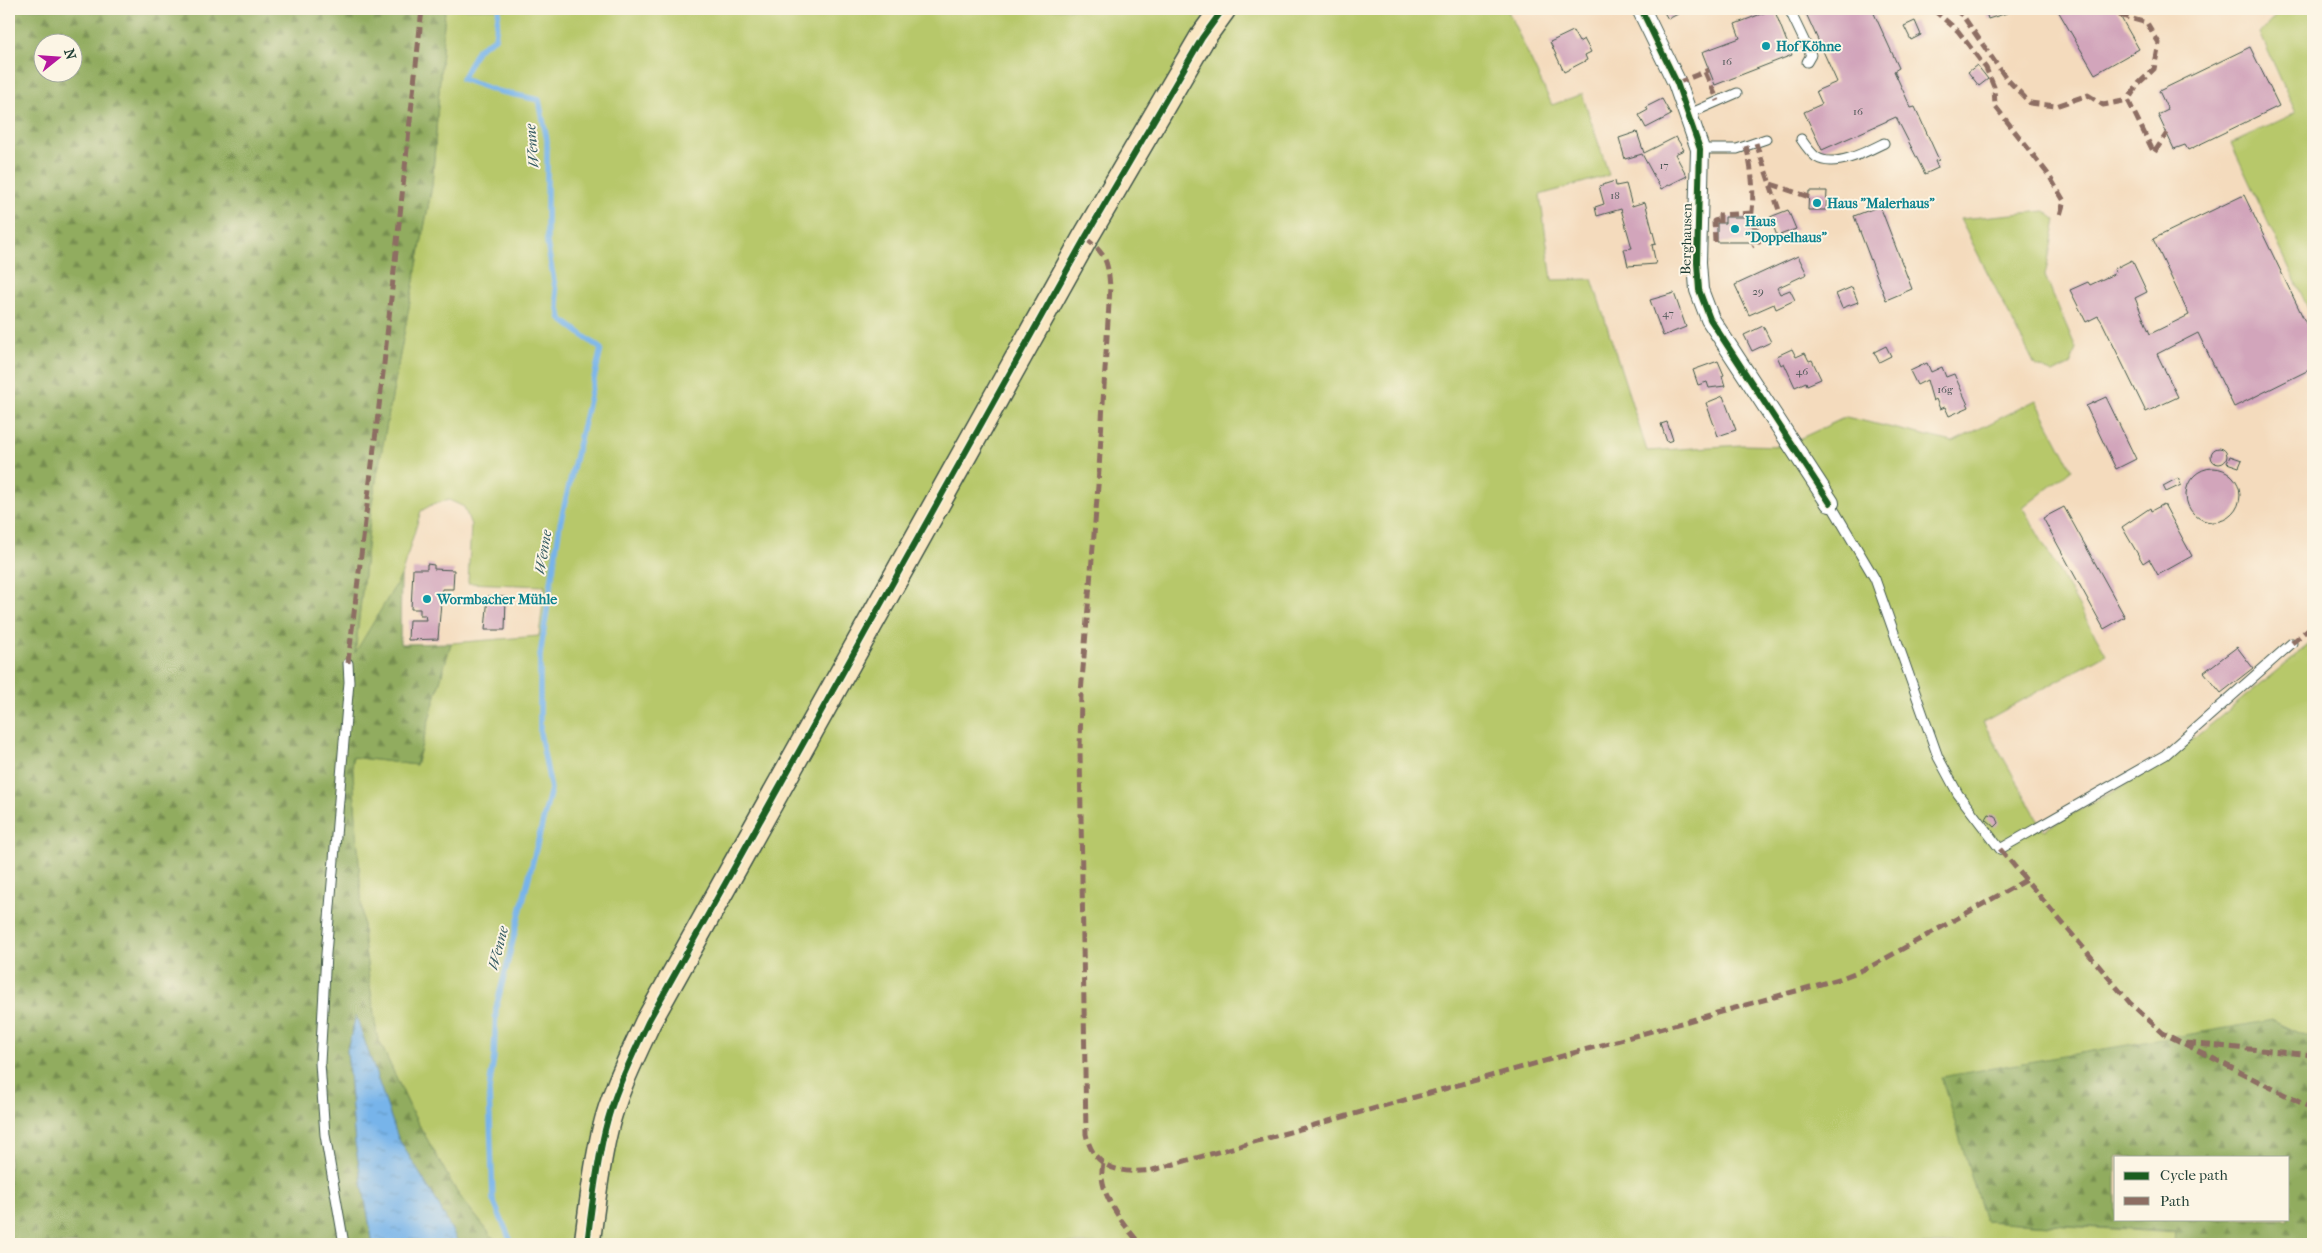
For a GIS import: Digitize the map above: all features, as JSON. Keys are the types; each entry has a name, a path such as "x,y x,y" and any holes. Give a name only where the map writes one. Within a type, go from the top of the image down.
{"street":[{"path":"588,1244 593,1194 606,1128 629,1063 648,1022 1085,238 1197,46 1223,9"},
{"name":"Berghausen","path":"1641,9 1677,83 1700,149 1697,262 1699,290 1703,304 1710,319 1830,503"}],"lane":[{"path":"1790,9 1811,55 1808,62"},
{"path":"1689,114 1738,93"},
{"path":"1700,149 1737,149 1766,139"},
{"path":"1801,139 1816,157 1833,161 1863,154 1884,143"},
{"path":"1830,503 1875,579 1938,757 1958,794 2000,849 2165,755 2292,643"},
{"path":"344,1244 325,1135 320,1063 326,954 350,682 348,662"}],"green space":[{"path":"9,9 445,9 432,186 372,502 355,653 401,576 400,644 451,643 416,765 352,757 364,942 377,1036 414,1116 458,1194 498,1244 459,1244 437,1202 398,1138 356,1016 347,1050 355,1143 373,1244 9,1244"},
{"path":"445,9 1507,9 1552,105 1582,94 1609,175 1540,195 1552,280 1592,279 1647,451 1742,445 1784,446 1846,417 1953,442 2036,400 2072,469 2023,508 2106,654 1983,722 2044,830 2164,763 2313,641 2313,1039 2273,1020 1985,1221 2175,1233 2174,1244 498,1244 458,1194 414,1116 377,1036 364,942 352,757 416,765 451,643 539,636 545,586 468,583 471,525 464,507 449,500 433,504 421,511 401,576 355,655 372,502 432,186"},
{"path":"2282,9 2313,9 2313,319 2231,143 2296,113 2260,33"},
{"path":"2045,211 2056,220 2045,276 2076,348 2071,364 2053,373 2035,365 1960,219"},
{"path":"2273,1020 2313,1039 2313,1244 2174,1244 2175,1232 1985,1221 1941,1077"}],"water":[{"path":"356,1016 398,1138 437,1202 459,1244 373,1244 355,1143 347,1050"}],"building":[{"path":"1662,9 1688,9 1668,19"},
{"path":"1774,9 1792,55 1715,85 1702,52 1740,38 1735,24"},
{"path":"1804,9 1872,9 1899,68 1894,71 1911,108 1915,107 1939,160 1935,161 1938,168 1925,174 1896,117 1822,150 1804,112 1822,104 1816,91 1837,82"},
{"path":"1985,9 2012,9 2013,11 1988,19"},
{"path":"2057,9 2116,9 2139,49 2095,74"},
{"path":"1915,21 1921,35 1911,40 1904,26"},
{"path":"1573,31 1579,42 1584,39 1591,52 1585,55 1587,60 1564,72 1550,42"},
{"path":"2250,47 2279,106 2188,150 2185,145 2174,149 2158,115 2168,110 2159,91"},
{"path":"1977,65 1988,79 1979,86 1968,72"},
{"path":"1662,99 1671,115 1646,128 1639,115 1648,110 1646,107"},
{"path":"1637,132 1644,153 1676,137 1684,150 1675,154 1687,176 1661,189 1642,154 1625,159 1619,138"},
{"path":"1615,181 1616,186 1626,184 1632,206 1645,202 1656,244 1652,245 1656,264 1628,266 1624,249 1632,248 1621,209 1597,216 1595,207 1604,204 1599,186"},
{"name":"Haus \"Malerhaus\"","path":"1809,191 1827,191 1826,210 1808,210"},
{"path":"2244,195 2313,338 2313,368 2234,407 2198,333 2157,354 2178,397 2146,412 2102,322 2098,316 2086,322 2070,290 2088,282 2090,285 2116,273 2114,269 2132,260 2147,292 2135,298 2150,334 2189,315 2153,239"},
{"path":"1880,206 1912,289 1886,300 1854,216"},
{"path":"1788,210 1796,229 1777,236 1770,217"},
{"name":"Haus \"Doppelhaus\"","path":"1725,217 1748,217 1748,225 1753,225 1753,232 1757,232 1757,242 1717,242 1717,223 1725,223"},
{"path":"1798,256 1807,274 1777,288 1780,294 1790,290 1795,300 1776,309 1774,304 1749,315 1735,285"},
{"path":"1852,287 1858,302 1842,308 1836,294"},
{"path":"1674,293 1686,327 1663,336 1650,300"},
{"path":"1763,326 1771,342 1752,351 1744,335"},
{"path":"1886,346 1891,356 1879,362 1874,352"},
{"path":"1792,349 1796,357 1805,353 1809,361 1812,360 1821,379 1807,385 1806,382 1795,387 1784,363 1781,365 1777,356"},
{"path":"1718,361 1724,375 1722,376 1725,386 1709,388 1707,382 1698,385 1693,370"},
{"path":"1927,363 1931,372 1942,367 1946,377 1954,374 1969,407 1949,416 1945,407 1940,409 1936,399 1933,401 1927,380 1917,385 1910,371"},
{"path":"1723,396 1736,430 1718,436 1706,403"},
{"path":"2106,397 2136,459 2116,469 2086,406"},
{"path":"1667,422 1673,440 1667,442 1661,424"},
{"path":"2219,448 2227,456 2219,464 2211,456"},
{"path":"2230,456 2242,460 2239,467 2227,463"},
{"path":"2208,468 2218,468 2228,472 2236,480 2240,495 2236,510 2228,518 2218,522 2208,522 2198,518 2190,510 2186,500 2186,490 2190,480 2198,472"},
{"path":"2178,478 2181,485 2166,492 2163,486"},
{"path":"2164,504 2192,556 2158,575 2149,559 2143,563 2122,527 2150,508 2151,511"},
{"path":"2064,507 2125,617 2104,629 2043,518"},
{"name":"Wormbacher Mühle","path":"427,564 434,565 434,569 454,570 453,589 442,589 438,639 408,640 409,620 426,620 425,615 420,615 420,609 411,609 413,569 427,569"},
{"path":"488,596 506,597 505,630 485,630"},
{"path":"2237,647 2253,668 2221,693 2204,672"},
{"path":"1989,814 1996,816 1999,823 1995,827 1986,819"}],"waterway":[{"name":"Wenne","path":"499,9 495,38 478,49 462,79 497,91 539,100 547,140 547,243 561,319 601,349 560,524 540,656 540,733 551,789 496,1008 494,1057 489,1090 493,1200 512,1244"}],"marked path":[{"path":"348,663 383,373 422,9"},
{"path":"1936,9 1935,11 1958,31 1986,68 1994,87 1995,106 2048,174 2064,201 2060,215"},
{"path":"1954,9 1963,16 2006,78 2030,103 2056,106 2088,95 2103,105 2128,100"},
{"path":"2119,15 2147,23 2159,43 2154,69 2139,83 2128,100 2154,153 2167,133"},
{"path":"1677,83 1709,70"},
{"path":"1705,72 1718,101"},
{"path":"1756,143 1780,213"},
{"path":"1746,146 1752,185 1750,225"},
{"path":"1771,184 1809,197"},
{"path":"1720,223 1720,215 1752,213"},
{"path":"1715,242 1714,221 1720,219"},
{"path":"1751,221 1758,231 1759,242 1752,246"},
{"path":"1085,238 1105,259 1110,287 1098,486 1081,693 1080,751 1086,1134 1095,1155 1102,1162 1120,1170 1153,1170 1839,979 1870,967 2026,880"},
{"path":"2292,643 2313,625"},
{"path":"2000,849 2130,1003 2163,1033 2313,1109"},
{"path":"2186,1043 2313,1055"},
{"path":"1103,1164 1103,1185 1112,1207 1140,1244"}],"cycle path":[{"path":"587,1244 597,1172 609,1116 624,1075 648,1022 1085,238 1202,38 1223,9"},
{"path":"1641,9 1677,83 1700,149 1697,262 1699,290 1710,319 1830,503"}],"place":[{"name":"Hof Köhne","path":"1766,46"},
{"name":"Haus \"Malerhaus\"","path":"1817,203"},
{"name":"Haus \"Doppelhaus\"","path":"1735,229"},
{"name":"Wormbacher Mühle","path":"427,599"}]}
